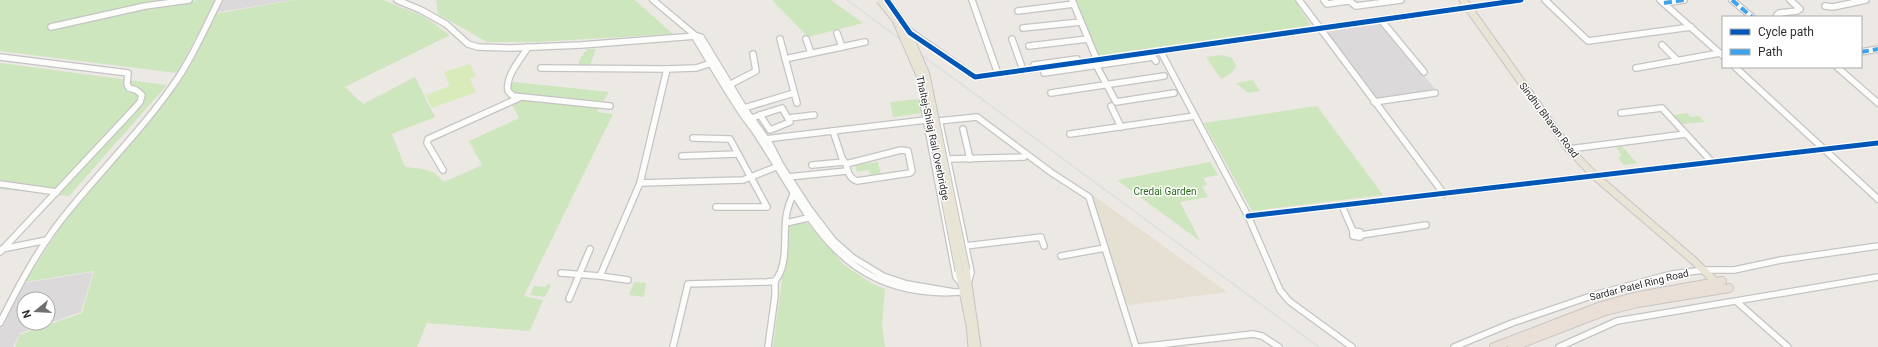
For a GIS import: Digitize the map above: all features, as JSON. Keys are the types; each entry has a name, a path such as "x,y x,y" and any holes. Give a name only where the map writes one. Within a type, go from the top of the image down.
{"highway":[{"path":"1494,347 1601,306 1723,285"},
{"path":"1512,347 1636,300"}],"main road":[{"name":"Thaltej-Shilaj Rail Overbridge","path":"879,0 896,20 922,80 966,288"},
{"name":"Thaltej-Shilaj Rail Overbridge","path":"886,0 905,26 926,74 962,270"},
{"name":"Sindhu Bhavan Road","path":"1463,0 1471,7"},
{"name":"Sindhu Bhavan Road","path":"1468,0 1471,7 1571,148 1598,176 1723,285"},
{"path":"966,288 972,347"},
{"path":"966,288 978,347"}],"street":[{"path":"52,27 145,6 189,0"},
{"path":"0,322 18,287 47,240 66,214 149,118 173,86 189,61 209,16 219,0"},
{"path":"396,0 421,10 446,24 468,44 478,47 528,47 671,39 696,36"},
{"path":"653,0 696,36 701,37 788,177 808,218 840,254 856,268 894,286 916,292 949,294 966,288"},
{"path":"879,0 896,23 975,76 1161,52 1521,0"},
{"path":"886,0 904,27"},
{"path":"972,0 998,74"},
{"path":"1299,0 1319,29 1444,194"},
{"path":"1325,2 1348,0 1356,6 1401,0"},
{"path":"1545,0 1588,41 1691,27"},
{"path":"1662,2 1684,0"},
{"path":"1732,0 1751,16"},
{"path":"1778,16 1777,15 1779,13 1797,11 1800,9 1790,0"},
{"path":"1844,0 1855,2"},
{"path":"1826,6 1833,7 1866,0"},
{"path":"1018,10 1073,2 1096,61 1116,102"},
{"path":"1325,2 1331,10"},
{"path":"1662,2 1721,54"},
{"path":"1381,20 1424,72"},
{"path":"1023,28 1081,22"},
{"path":"837,33 842,47"},
{"path":"696,36 696,39 712,63 739,110 764,139 776,167 827,233 847,254 862,264 895,281 954,292"},
{"path":"780,39 798,103"},
{"path":"806,39 811,53"},
{"path":"1028,46 1088,39"},
{"path":"1012,40 1023,70"},
{"path":"785,59 865,42"},
{"path":"1662,45 1678,60"},
{"path":"528,47 508,81 506,88 509,93 519,98 610,106"},
{"path":"1862,52 1878,49"},
{"path":"1161,52 1248,216 1277,284 1289,301 1352,347"},
{"path":"731,84 756,71 753,54"},
{"path":"1636,68 1721,54"},
{"path":"0,57 128,73 127,84 129,88 141,93 142,95 140,102 134,110 1,250"},
{"path":"1034,65 1153,57 1156,61"},
{"path":"1044,73 1096,61"},
{"path":"541,68 668,69 696,68 712,63"},
{"path":"1736,68 1878,199"},
{"path":"1838,68 1878,103"},
{"path":"600,276 640,183 668,69"},
{"path":"1051,94 1164,76"},
{"path":"744,108 794,93"},
{"path":"1121,127 1109,105 1116,102 1174,93"},
{"path":"1374,102 1436,93"},
{"path":"443,170 427,143 428,139 519,98"},
{"path":"925,100 934,100 948,159 970,272 966,288 956,277 923,102 925,100"},
{"path":"752,118 760,115 782,108 790,122 770,130 760,115"},
{"path":"1621,113 1662,108 1712,162"},
{"path":"789,118 814,115"},
{"path":"1070,134 1195,116"},
{"path":"764,139 978,117 1045,169 1089,197 1136,347"},
{"path":"964,129 970,159"},
{"path":"812,165 845,163 892,151 907,150 912,171 906,174 857,181 852,179 847,171 845,163 833,131"},
{"path":"1571,148 1686,134"},
{"path":"693,138 730,139 767,207 716,207"},
{"path":"1248,216 1878,144"},
{"path":"682,156 738,154"},
{"path":"948,159 1024,157"},
{"path":"640,183 743,180 776,167"},
{"path":"788,177 847,171"},
{"path":"0,184 57,192"},
{"path":"673,347 688,284 774,280 779,276 784,254 787,212 795,193"},
{"path":"1342,206 1353,231 1352,233 1357,238 1361,235 1426,225"},
{"path":"786,223 808,218"},
{"path":"965,246 1041,237 1044,246"},
{"path":"1,250 47,240"},
{"name":"Sardar Patel Ring Road","path":"1454,347 1512,323 1594,295 1672,274 1706,270 1734,270 1781,260 1878,246"},
{"path":"1061,256 1104,248"},
{"path":"569,299 590,249"},
{"path":"562,273 628,280"},
{"path":"1559,347 1617,321 1737,302 1878,277"},
{"path":"768,347 775,296 774,280"},
{"path":"1737,302 1788,347"},
{"path":"1139,347 1253,334 1262,336 1279,347"}],"shaded area":[{"path":"222,0 292,0 213,13"},
{"path":"1381,23 1437,91 1375,100 1323,31"},
{"path":"1090,193 1227,292 1129,305 1127,302 1125,303"},
{"path":"93,272 81,312 56,321 56,291 20,291 24,283"},
{"path":"16,298 16,331 26,331 20,333 13,347 0,347 0,328"}],"green space":[{"path":"0,0 175,0 176,3 199,0 216,0 177,73 0,51"},
{"path":"294,0 383,0 423,16 450,35 345,87 363,104 415,77 435,117 392,134 405,167 427,170 440,177 444,182 482,165 469,141 519,118 504,90 506,81 609,92 597,112 613,114 524,296 543,300 530,331 427,323 417,347 15,347 19,335 30,331 56,331 56,322 82,313 94,271 25,282 69,214 149,123 181,80 194,59 214,14"},
{"path":"436,0 635,0 673,34 537,42 487,42 438,14"},
{"path":"772,0 831,0 863,23 808,37"},
{"path":"1076,0 1294,0 1312,27 1099,57"},
{"path":"587,49 596,49 590,65 578,65 581,56 583,56 584,53 582,52 586,52"},
{"path":"1222,55 1232,58 1236,65 1232,72 1221,79 1206,57"},
{"path":"0,63 167,85 69,196 0,189"},
{"path":"470,64 476,76 470,79 476,92 432,108 426,95 450,86 444,72"},
{"path":"1253,80 1260,91 1248,93 1236,83"},
{"path":"918,99 922,113 893,117 890,102"},
{"path":"1317,106 1383,195 1252,211 1204,123"},
{"path":"1687,113 1691,117 1699,116 1705,122 1682,124 1673,115"},
{"path":"1622,146 1637,163 1624,165 1618,158 1622,156 1616,147"},
{"path":"878,162 881,174 870,176 869,170 857,172 855,165"},
{"name":"Credai Garden","path":"1210,162 1218,175 1203,178 1207,185 1202,186 1208,197 1180,202 1200,241 1117,180"},
{"path":"806,221 844,265 873,284 885,289 882,324 885,347 773,347 789,224"},
{"path":"634,282 646,283 644,297 629,295"},
{"path":"549,284 551,285 545,297 530,295 534,286 544,287"}],"railway":[{"path":"847,0 1319,347"}],"marked path":[{"path":"1664,3 1684,0"},
{"path":"1732,0 1751,16"},
{"path":"1862,52 1878,49"}],"cycle path":[{"path":"887,0 910,33 975,77 1161,52 1521,0"},
{"path":"1248,216 1878,143"}]}
